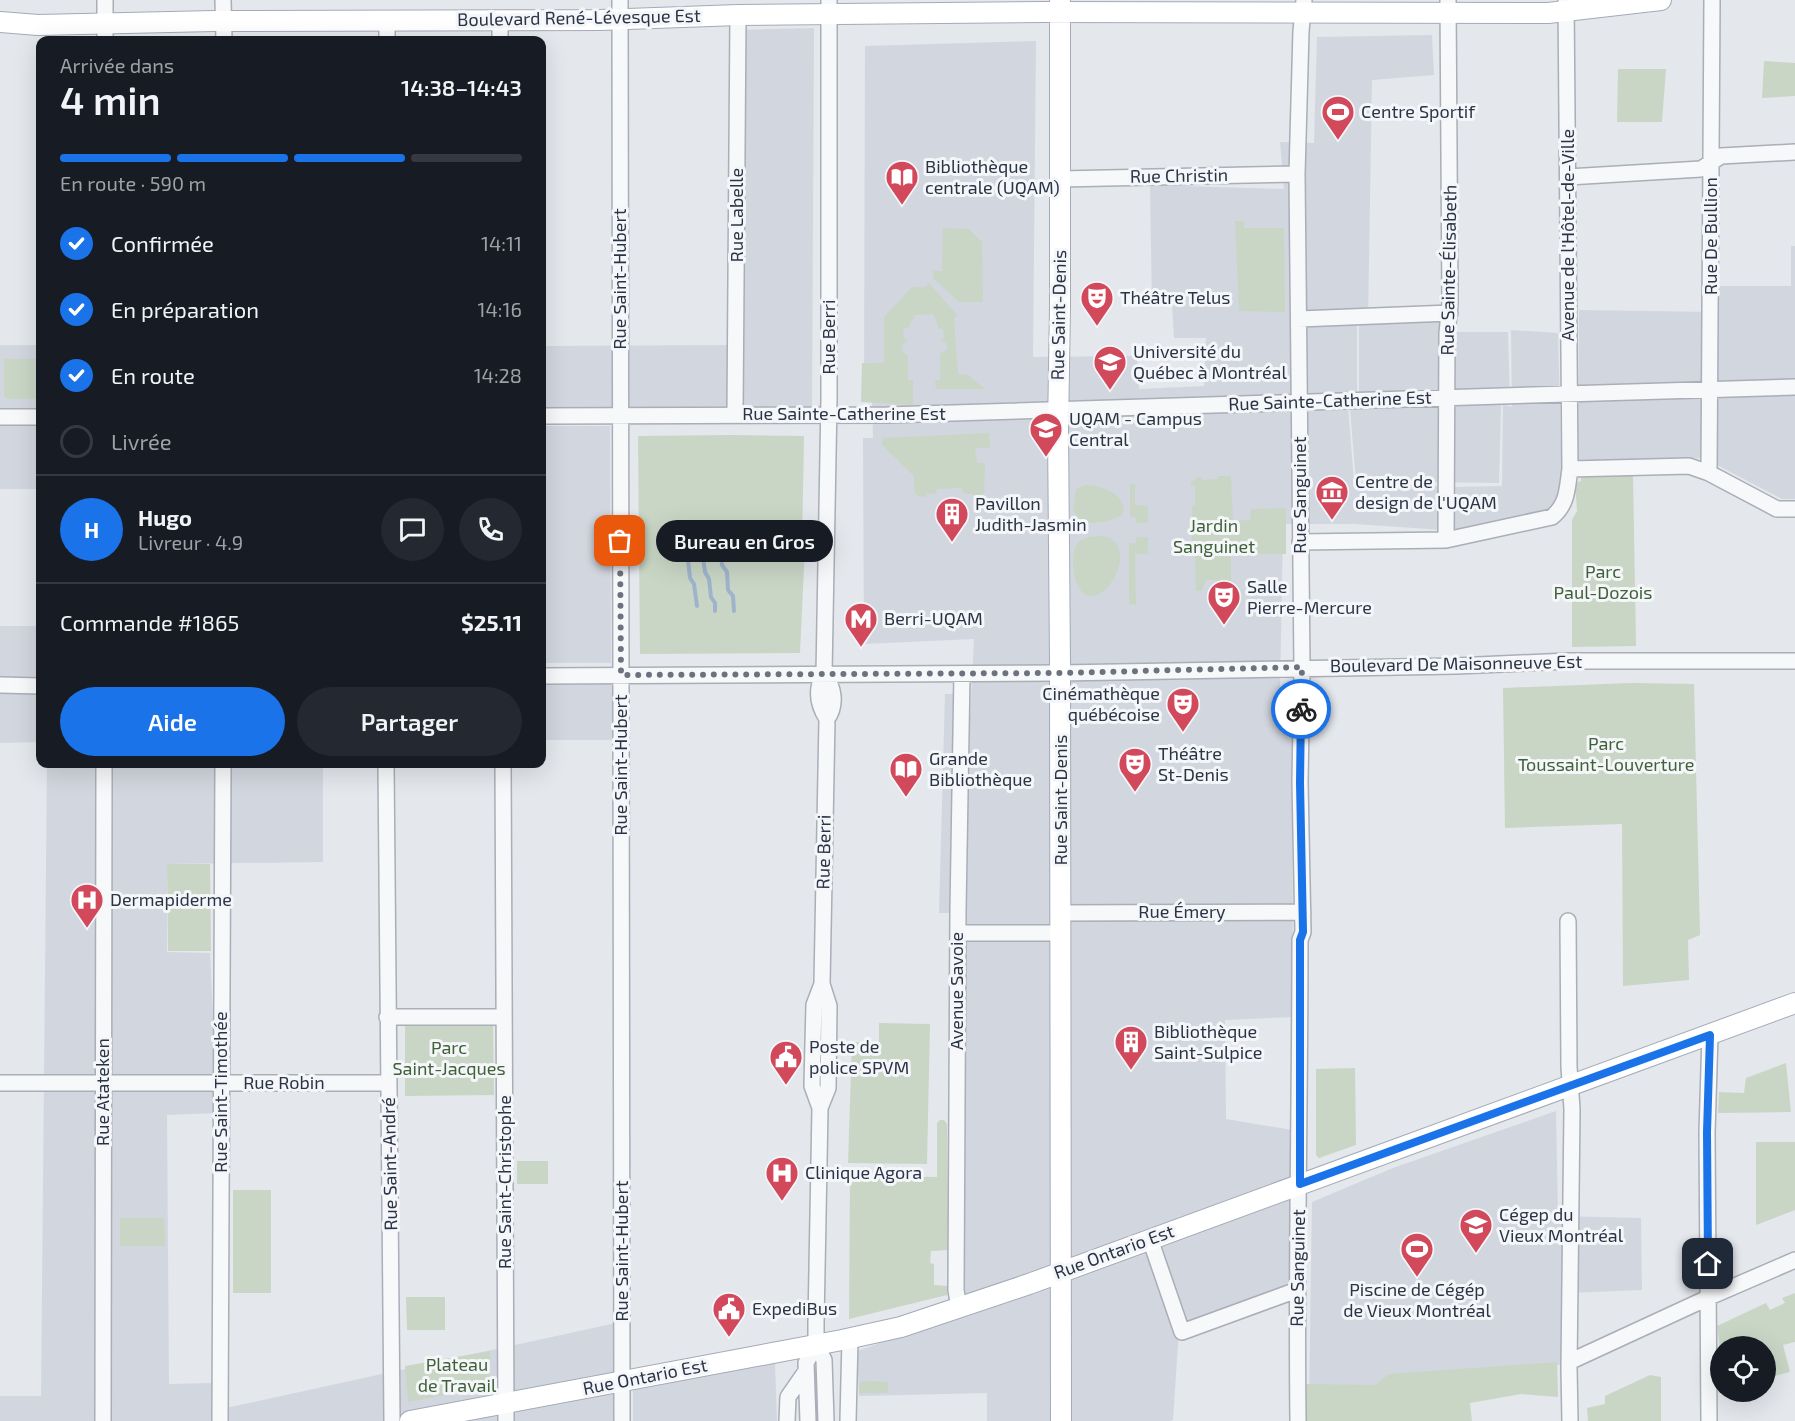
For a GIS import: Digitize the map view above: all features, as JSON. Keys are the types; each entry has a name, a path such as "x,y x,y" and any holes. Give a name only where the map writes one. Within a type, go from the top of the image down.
{"main road":[{"name":"Boulevard René-Lévesque Est","path":"0,22 105,32 224,21 500,20 620,10 738,15 829,7 1448,6 1548,13 1566,5 1660,0"},
{"name":"Rue Saint-Denis","path":"1060,6 1058,410 1061,1421"},
{"name":"Rue Ontario Est","path":"410,1421 506,1412 623,1382 850,1339 959,1309 1795,1003"}],"street":[{"path":"105,0 105,32"},
{"path":"224,0 224,36"},
{"name":"Rue De Bullion","path":"1709,473 1712,0"},
{"name":"Avenue de l'Hôtel-de-Ville","path":"1300,542 1446,540 1552,517 1560,511 1565,502 1570,469 1566,5"},
{"name":"Rue Sanguinet","path":"1298,1421 1300,940 1303,932 1303,912 1300,783 1302,667 1297,174 1304,6"},
{"name":"Rue Sainte-Élisabeth","path":"1446,540 1447,333 1450,313 1448,6"},
{"name":"Rue Berri","path":"807,1421 806,1363 816,1344 820,1108 812,1086 814,1005 822,984 827,719 832,710 831,685 824,674 828,416 829,7"},
{"name":"Rue Saint-Hubert","path":"620,10 622,1421"},
{"name":"Rue Labelle","path":"735,414 738,15"},
{"path":"500,20 500,36"},
{"path":"387,21 387,36"},
{"path":"1568,177 1701,169 1721,156 1795,152"},
{"name":"Rue Christin","path":"1060,179 1297,174"},
{"path":"1299,319 1450,313"},
{"name":"Rue Sainte-Catherine Est","path":"546,416 735,414 828,416 1795,387"},
{"path":"0,417 36,417"},
{"path":"1570,469 1689,466 1709,473 1777,510 1795,509"},
{"name":"Boulevard De Maisonneuve Est","path":"546,676 1060,673 1456,666 1568,661 1795,661"},
{"name":"Avenue Savoie","path":"959,1309 956,1290 962,674"},
{"path":"0,685 36,686"},
{"name":"Rue Atateken","path":"103,1421 104,768"},
{"name":"Rue Saint-Timothée","path":"220,1421 223,768"},
{"name":"Rue Saint-André","path":"386,768 392,1421"},
{"name":"Rue Saint-Christophe","path":"503,768 506,1412"},
{"name":"Rue Émery","path":"1061,913 1303,912"},
{"path":"1568,921 1570,1421"},
{"path":"958,933 1061,933"},
{"path":"387,1017 504,1017"},
{"path":"1709,1421 1710,1035"},
{"name":"Rue Robin","path":"0,1083 389,1083"},
{"path":"1149,1239 1182,1332 1297,1290"},
{"path":"1569,1362 1795,1260"},
{"path":"848,1421 850,1339"},
{"name":"Rue Berri","path":"816,1344 824,1360 826,1421"},
{"name":"Rue Berri","path":"787,1421 788,1397 806,1371"}],"shaded area":[{"path":"814,28 812,406 546,408 546,346 731,345 729,30"},
{"path":"1432,35 1434,75 1372,80 1368,320 1357,321 1357,394 1347,395 1354,482 1453,487 1502,486 1503,405 1501,405 1499,483 1356,481 1349,397 1359,395 1359,322 1452,316 1455,332 1508,332 1510,404 1505,405 1512,407 1511,330 1558,333 1562,490 1550,512 1458,531 1355,524 1283,524 1280,689 1292,688 1293,1017 1225,1020 1226,1119 1292,1130 1292,1287 1179,1330 1173,1420 1170,1421 987,1421 987,1393 859,1396 857,1351 961,1315 969,739 974,639 864,644 863,438 873,438 872,396 864,394 865,46 1036,41 1033,357 1137,356 1139,389 1204,386 1206,338 1174,338 1172,303 1152,307 1150,185 1284,189 1280,142 1314,143 1317,37"},
{"path":"1791,246 1795,246 1795,499 1782,499 1704,458 1578,461 1579,310 1712,312 1714,286 1791,286"},
{"path":"0,345 36,345 36,489 0,489"},
{"path":"546,426 610,426 611,663 546,663"},
{"path":"0,626 36,626 36,742 0,743"},
{"path":"612,684 613,740 546,740 546,685"},
{"path":"945,694 953,694 949,913 939,913"},
{"path":"47,768 323,768 323,862 167,864 167,952 210,953 217,1113 167,1115 169,1384 214,1383 214,1421 0,1421 0,1396 41,1396"},
{"name":"Cégep du Vieux Montréal","path":"1556,1111 1558,1216 1641,1218 1642,1290 1568,1293 1569,1362 1447,1398 1309,1406 1312,1202 1393,1168"},
{"path":"616,1323 615,1421 226,1421 226,1408"},
{"path":"775,1362 777,1421 633,1421 633,1389"}],"green space":[{"path":"1764,61 1795,63 1795,96 1762,98"},
{"path":"1618,69 1666,69 1662,122 1617,122"},
{"path":"1235,221 1244,221 1244,228 1284,228 1285,312 1239,311"},
{"path":"943,228 969,229 982,242 983,302 959,302 933,278 933,271 942,271"},
{"path":"929,283 957,315 954,318 958,374 968,375 985,389 936,389 935,380 940,380 940,354 947,350 947,344 940,339 944,338 943,329 939,329 933,314 915,315 908,328 903,329 904,339 908,339 902,346 903,352 908,356 908,380 913,380 913,405 861,402 862,363 884,363 884,317 912,287 925,287"},
{"path":"4,359 36,359 36,399 8,399 4,396"},
{"path":"989,433 990,448 975,448 977,463 985,463 984,493 976,497 963,493 961,488 937,489 936,494 927,493 926,497 918,496 914,491 914,476 882,445 883,438"},
{"path":"638,436 804,436 802,546 805,546 800,653 640,654"},
{"name":"Jardin Sanguinet","path":"1218,476 1231,476 1233,521 1250,520 1251,509 1286,508 1286,554 1231,554 1231,586 1217,586 1217,580 1206,580 1202,591 1196,591 1195,554 1192,553 1192,506 1195,506 1195,486 1191,485 1191,481 1195,481 1196,477 1201,477 1202,480 1218,479"},
{"name":"Parc Paul-Dozois","path":"1581,476 1633,476 1636,646 1572,647 1572,520 1577,511 1575,483 1581,481"},
{"path":"1130,484 1135,484 1135,505 1148,506 1148,523 1136,523 1136,518 1130,517"},
{"path":"1085,485 1097,486 1114,493 1124,508 1122,515 1100,522 1078,519 1073,510 1076,489"},
{"path":"1103,536 1113,540 1119,548 1118,569 1107,588 1099,594 1090,596 1084,594 1076,582 1073,557 1077,544 1082,539"},
{"path":"1136,537 1148,537 1148,554 1135,554 1136,605 1129,604 1129,543 1136,543"},
{"name":"Parc Toussaint-Louverture","path":"1632,683 1694,684 1700,935 1688,940 1689,980 1623,986 1622,824 1505,828 1503,688"},
{"path":"167,864 210,864 211,951 168,951"},
{"name":"Parc Saint-Jacques","path":"405,1022 493,1022 494,1095 405,1096"},
{"path":"879,1023 930,1024 927,1164 848,1163 852,1042 879,1043"},
{"path":"1786,1063 1791,1112 1718,1113 1719,1092 1744,1093 1746,1078"},
{"path":"1355,1068 1356,1145 1319,1158 1316,1155 1316,1069"},
{"path":"944,1120 947,1124 948,1250 931,1251 930,1263 934,1264 934,1285 948,1286 947,1295 849,1319 850,1176 937,1177 937,1123"},
{"path":"1756,1142 1795,1142 1795,1210 1756,1225"},
{"path":"517,1161 548,1161 548,1184 517,1184"},
{"path":"233,1190 271,1190 271,1293 233,1293"},
{"path":"120,1218 164,1218 165,1246 120,1246"},
{"path":"1795,1293 1795,1342 1783,1345 1790,1372 1776,1376 1776,1336 1718,1336 1717,1326 1766,1303 1770,1310 1785,1303 1782,1298"},
{"path":"406,1297 445,1297 445,1330 407,1330"},
{"name":"Plateau de Travail","path":"490,1351 489,1387 408,1402 405,1366"},
{"path":"1557,1362 1558,1397 1521,1394 1470,1403 1472,1421 1305,1421 1302,1384 1375,1385 1389,1374"},
{"path":"1650,1375 1661,1377 1661,1421 1588,1421 1587,1408 1605,1404 1605,1396"},
{"path":"888,1382 888,1393 859,1393 859,1383"}],"waterway":[{"path":"683,543 690,578 694,584 697,606"},
{"path":"701,543 705,572 709,579 715,611"},
{"path":"720,543 722,565 727,572 728,590 733,596 734,611"},
{"path":"739,543 740,559"}],"way so far":[{"path":"620,541 621,675 1060,673 1302,667 1301,709"}],"place":[{"name":"Centre Sportif","path":"1338,141"},
{"name":"Bibliothèque centrale (UQAM)","path":"902,206"},
{"name":"Théâtre Telus","path":"1097,327"},
{"name":"Université du Québec à Montréal","path":"1110,391"},
{"name":"UQAM - Campus Central","path":"1046,458"},
{"name":"Centre de design de l'UQAM","path":"1332,521"},
{"name":"Bureau en Gros","path":"620,541"},
{"name":"Pavillon Judith-Jasmin","path":"952,543"},
{"name":"Salle Pierre-Mercure","path":"1224,626"},
{"name":"Berri-UQAM","path":"861,648"},
{"name":"Cinémathèque québécoise","path":"1183,733"},
{"name":"Théâtre St-Denis","path":"1135,793"},
{"name":"Grande Bibliothèque","path":"906,798"},
{"name":"Dermapiderme","path":"87,929"},
{"name":"Bibliothèque Saint-Sulpice","path":"1131,1071"},
{"name":"Poste de police SPVM","path":"786,1086"},
{"name":"Clinique Agora","path":"782,1202"},
{"name":"Cégep du Vieux Montréal","path":"1476,1254"},
{"name":"Piscine de Cégép de Vieux Montréal","path":"1417,1278"},
{"name":"ExpediBus","path":"729,1338"}],"route":[{"path":"1301,709 1303,932 1300,940 1300,1184 1710,1035 1707,1132 1708,1264"}]}
